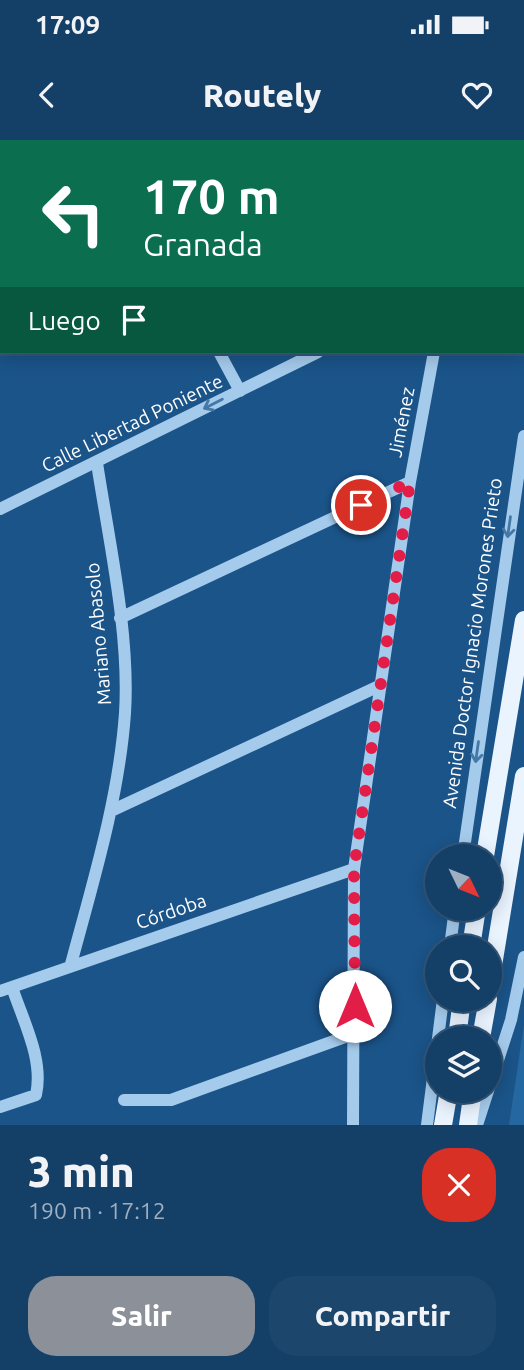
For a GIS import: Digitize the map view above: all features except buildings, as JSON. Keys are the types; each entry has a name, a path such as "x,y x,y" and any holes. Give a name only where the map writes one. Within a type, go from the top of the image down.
{"main road":[{"path":"487,844 524,620"},
{"path":"498,935 524,776"},
{"path":"443,1125 447,1103"},
{"path":"468,1125 471,1103"}],"street":[{"path":"220,354 240,391"},
{"name":"Calle Libertad Poniente","path":"0,509 314,354"},
{"name":"Jiménez","path":"353,1125 356,1033 354,869 410,482 434,354"},
{"name":"Avenida Doctor Ignacio Morones Prieto","path":"465,844 524,436"},
{"name":"Mariano Abasolo","path":"71,964 111,811 125,712 120,618 97,463"},
{"path":"120,618 410,482"},
{"path":"111,811 379,686"},
{"name":"Córdoba","path":"6,989 71,964 354,869"},
{"path":"477,1125 510,1020 524,957"},
{"path":"0,1107 36,1095 39,1080 37,1061 6,989"},
{"path":"428,1125 441,1012"},
{"path":"124,1100 171,1100 356,1033"}],"shaded area":[{"path":"524,1024 524,1125 509,1125"}],"route":[{"path":"355,1006 354,869 410,482 361,505"}]}
